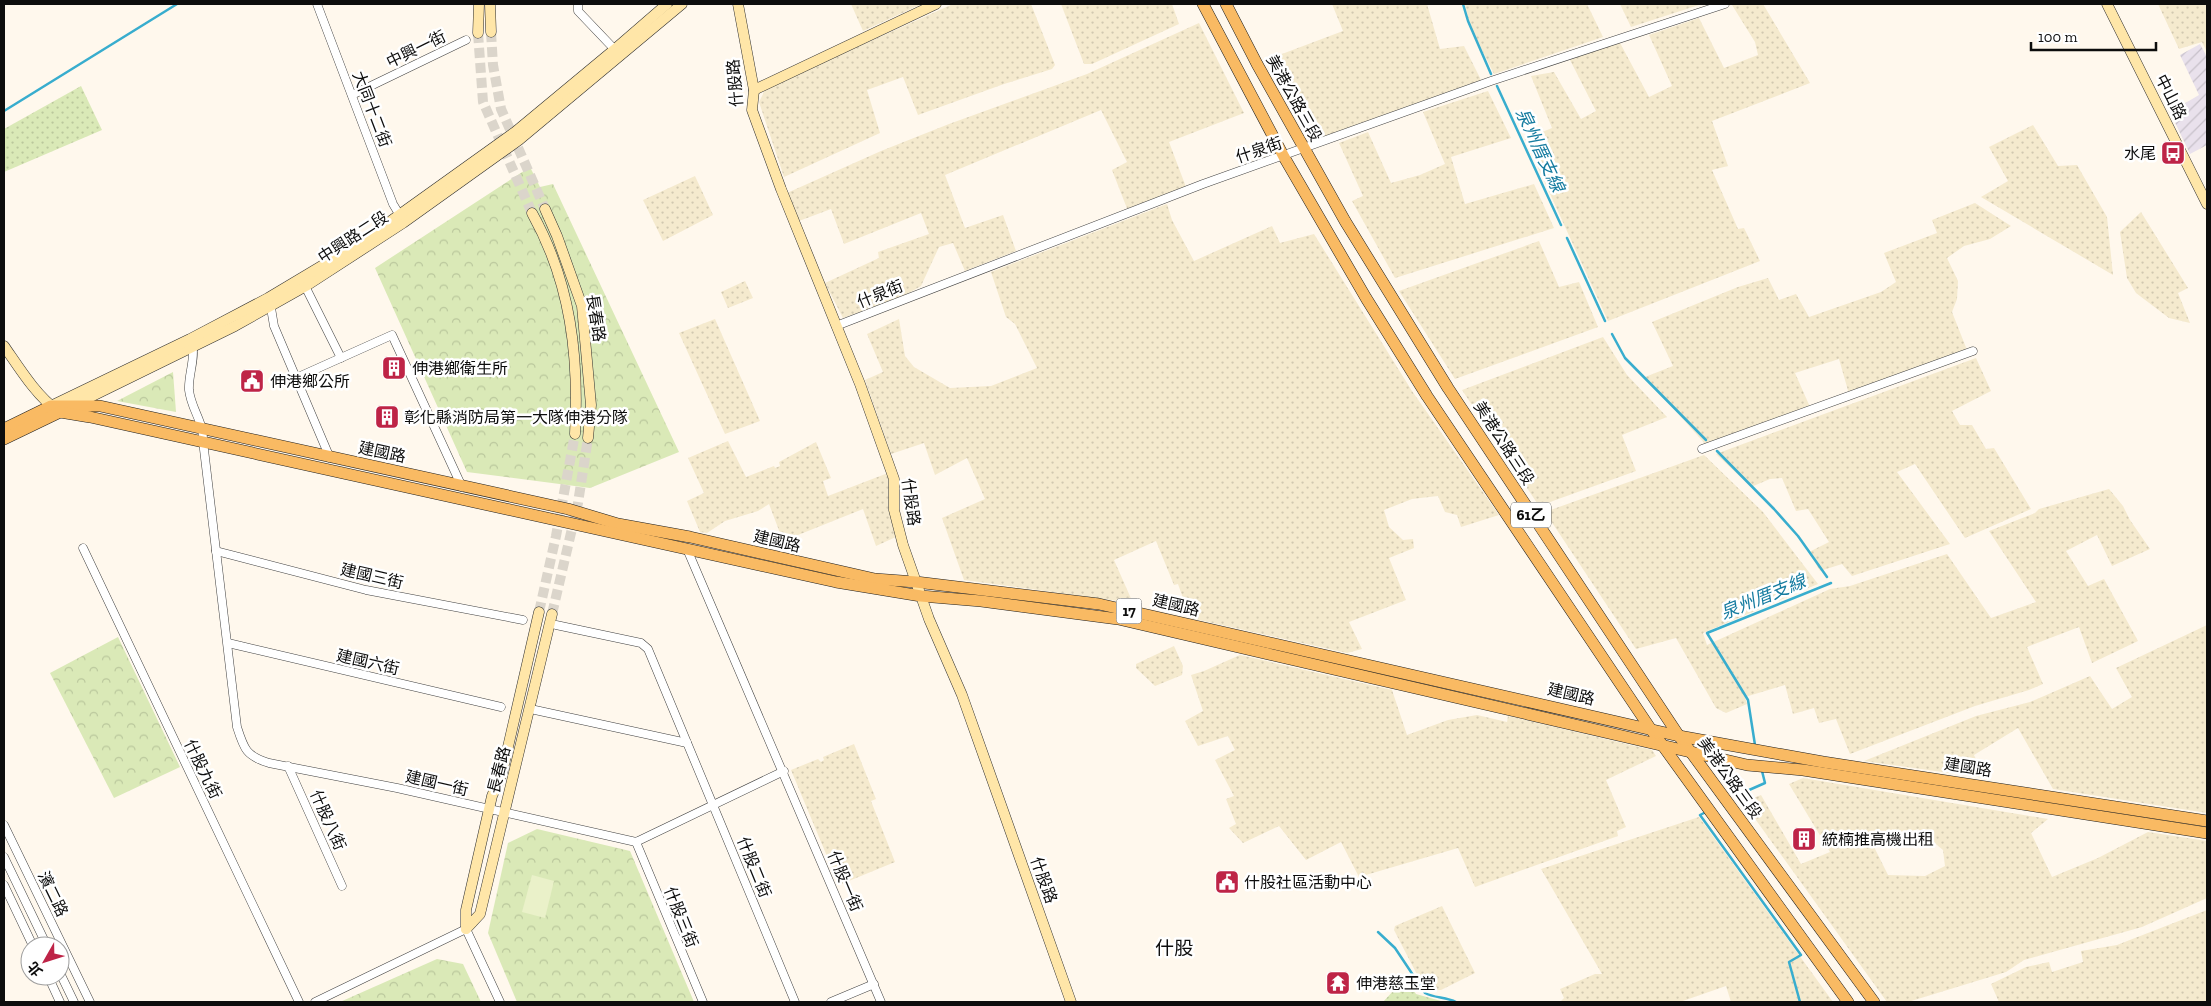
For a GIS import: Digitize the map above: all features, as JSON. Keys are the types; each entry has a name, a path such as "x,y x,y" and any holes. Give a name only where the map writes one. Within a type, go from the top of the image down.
{"main road":[{"name":"61乙","path":"1203,4 1284,156 1366,298 1427,396 1661,744 1848,1002"},
{"name":"美港公路三段","path":"1226,4 1345,221 1443,380 1679,736 1874,1002"},
{"name":"建國路","path":"56,409 72,406 100,406 568,509 618,524 690,537 840,572 875,578 1099,604 1747,765 1803,770 2207,833"},
{"name":"建國路","path":"56,409 836,582 921,596 981,601 1118,619 1650,728 1679,736 1823,762 2207,821"},
{"name":"中興路二段","path":"4,429 56,409"},
{"name":"中興路二段","path":"4,439 56,409"}],"street":[{"path":"478,33 479,4"},
{"path":"490,4 491,32"},
{"path":"578,4 578,11 618,53"},
{"name":"中興路二段","path":"618,53 667,4"},
{"name":"中興路二段","path":"72,406 270,302 304,282 360,243 401,219 682,4"},
{"name":"什股路","path":"738,4 754,90 752,110 894,479 894,510 903,545 938,643 962,695 1070,1002"},
{"path":"754,90 936,4"},
{"name":"什泉街","path":"836,326 1204,184 1490,81 1725,4"},
{"name":"中山路","path":"2107,4 2207,204"},
{"name":"大同十二街","path":"319,5 393,204 401,219"},
{"name":"中興一街","path":"352,95 466,40"},
{"name":"長春路","path":"545,209 557,236 582,306 591,406 588,438"},
{"name":"長春路","path":"532,213 541,229 564,291 576,371 575,434"},
{"path":"304,282 341,358"},
{"path":"270,302 274,326 330,458"},
{"path":"296,378 392,335 462,487"},
{"name":"中興路二段","path":"56,409 192,343"},
{"name":"建國一街","path":"192,343 189,388 193,406 204,429 216,551 237,727 247,753 262,761 636,842"},
{"path":"4,346 56,409"},
{"path":"1702,449 1973,351"},
{"name":"什股九街","path":"83,548 299,1002"},
{"path":"636,842 784,771 754,708 687,549"},
{"name":"建國三街","path":"216,551 366,590 523,620"},
{"name":"長春路","path":"466,929 466,910 491,810 492,796 502,773 539,612"},
{"name":"長春路","path":"315,1002 466,929 480,914 552,614"},
{"path":"556,625 641,643 648,649 687,743"},
{"name":"建國六街","path":"228,643 501,707"},
{"path":"535,710 687,743"},
{"name":"什股二街","path":"687,743 794,1002"},
{"name":"什股八街","path":"288,766 342,886"},
{"name":"什股一街","path":"784,771 881,1002"},
{"name":"濱二路","path":"4,825 90,1002"},
{"name":"什股三街","path":"636,842 703,1002"},
{"path":"4,857 42,936"},
{"path":"4,885 28,936"},
{"path":"466,929 500,1002"},
{"path":"832,1002 874,984"},
{"path":"53,986 60,1002"},
{"path":"66,986 74,1002"}],"shaded area":[{"path":"851,4 922,4 863,31"},
{"path":"953,4 1031,4 1055,65 1052,69 918,115 903,77 867,90 880,133 784,177 759,102 766,88"},
{"path":"1061,4 1172,4 1179,24 1092,64 1084,64"},
{"path":"1332,4 1427,4 1440,49 1464,46 1482,82 1314,141 1269,59 1343,31"},
{"path":"1465,4 1587,4 1603,37 1494,74 1470,26"},
{"path":"1620,4 1702,4 1631,27"},
{"path":"1763,4 1810,83 1712,121 1728,166 1712,170 1738,229 1744,228 1760,261 1608,321 1525,139 1552,128 1531,76 1554,72 1581,119 1596,111 1570,60 1619,41 1649,97 1672,86 1649,35 1699,18 1724,68 1758,55 1755,42 1732,5"},
{"path":"2158,4 2207,4 2207,52 2202,42 2179,49"},
{"path":"1199,23 1244,113 1169,142 1186,187 1128,211 1112,170 1127,162 1101,110 945,175 965,228 1003,215 1016,251 965,271 953,243 939,247 921,286 900,298 843,318 825,283 879,258 878,252 929,234 921,213 844,244 831,209 799,221 787,193 881,151 949,124 1087,74"},
{"path":"2200,44 2207,57 2207,145 2190,154 2170,112 2199,95 2180,55"},
{"path":"1488,91 1511,138 1451,157 1465,204 1534,184 1554,228 1395,278 1352,201 1363,196 1339,143 1368,132 1391,183 1420,175 1445,164 1423,112"},
{"path":"2033,125 2058,166 2077,165 2107,217 2113,275 1981,197 2008,181 1989,147"},
{"path":"695,176 713,215 663,241 643,200"},
{"path":"1975,203 2011,226 1990,239 1964,246 1947,258 1958,281 1957,299 1952,312 1967,350 1849,394 1839,359 1795,373 1810,407 1707,446 1645,377 1673,366 1652,322 1738,287 1768,278 1779,300 1796,294 1809,317 1881,292 1896,282 1884,253 1937,233 1932,220"},
{"path":"1167,204 1172,220 1194,261 1272,226 1280,243 1314,234 1412,391 1499,515 1461,527 1457,515 1445,512 1438,496 1412,499 1384,510 1389,527 1403,540 1413,539 1414,548 1389,558 1406,600 1349,622 1362,649 1347,653 1190,618 1178,584 1174,585 1156,541 1114,560 1133,603 964,580 942,518 985,499 967,458 935,475 924,443 891,454 865,380 883,372 867,334 899,319 905,356 914,367 950,388 991,386 1037,368 1015,324 1006,317 991,272"},
{"path":"2141,212 2188,288 2178,293 2190,323 2169,318 2136,293 2127,278 2120,232"},
{"path":"1539,241 1559,287 1579,282 1598,327 1455,379 1399,291"},
{"path":"745,281 753,298 728,308 721,292"},
{"path":"715,319 760,421 725,434 679,333"},
{"path":"1603,337 1627,375 1667,417 1622,435 1636,471 1539,506 1462,390"},
{"path":"1976,358 1991,391 1952,411 1960,425 1972,425 1986,449 1994,448 2031,509 1965,538 1915,464 1897,472 1950,544 1852,576 1842,564 1820,571 1809,552 1829,542 1808,509 1796,511 1782,478 1770,479 1751,487 1716,454"},
{"path":"728,441 746,477 774,466 775,468 780,466 779,462 816,442 831,478 823,481 828,496 888,473 898,536 876,546 863,509 783,541 769,504 758,511 725,521 707,533 700,532 687,501 704,493 688,458"},
{"path":"1704,455 1763,512 1818,584 1703,633 1707,645 1830,589 1850,586 1947,554 1991,618 2036,602 1989,531 2035,513 2039,509 2109,489 2123,506 2130,520 2150,549 2112,566 2097,535 2066,551 2088,586 2104,579 2138,641 2092,663 2079,627 2027,647 2043,684 1975,706 1850,754 1836,719 1819,723 1814,708 1793,714 1785,685 1745,697 1747,704 1726,713 1716,708 1676,638 1636,649 1545,512"},
{"path":"2207,625 2207,813 2053,789 2018,728 1974,755 1985,778 1864,761 1976,716 2030,702 2090,676 2112,709 2132,697 2116,668"},
{"path":"1174,646 1183,666 1182,675 1155,686 1136,668 1136,664"},
{"path":"1240,655 1392,690 1407,735 1448,720 1477,715 1507,722 1508,716 1652,750 1656,756 1606,780 1626,827 1617,831 1618,836 1475,887 1458,848 1359,877 1341,842 1306,860 1279,826 1243,843 1229,828 1236,824 1226,799 1234,796 1215,760 1235,750 1228,736 1198,746 1185,721 1203,711 1191,675"},
{"path":"854,744 876,799 871,801 895,862 839,885 791,770 818,759 821,762 824,760 823,757"},
{"path":"1803,778 2048,819 2031,833 2052,877 2098,858 2148,832 2207,841 2207,898 2142,927 2024,960 2006,972 1908,1002 1887,1002 1743,802 1761,795 1801,864 1830,852 1789,784","holes":["1918,829 1943,850 1945,866 1925,876 1888,875 1873,845"]},
{"path":"1699,817 1833,1002 1731,1002 1726,986 1680,1002 1560,1002 1564,998 1560,989 1595,974 1602,974 1541,869"},
{"path":"1442,906 1475,973 1441,990 1425,990 1394,930 1395,926"},
{"path":"2207,910 2207,1002 1999,1002 1991,984 2026,967 2049,962 2052,972 2083,962 2081,951 2117,945"}],"green space":[{"path":"81,86 102,130 4,172 4,129"},
{"path":"530,167 540,187 553,184 679,452 590,488 467,472 375,268"},
{"path":"173,372 176,412 117,401"},
{"path":"118,637 180,767 114,798 50,673"},
{"path":"537,829 630,851 694,1002 517,1002 488,933 508,843"},
{"path":"532,875 554,881 545,918 522,912"},
{"path":"437,959 463,964 481,1002 340,1002"},
{"path":"1405,978 1416,994 1441,1001 1383,1002"}],"waterway":[{"path":"4,111 177,4"},
{"name":"泉州厝支線","path":"1463,4 1468,21 1491,74"},
{"name":"泉州厝支線","path":"1497,86 1561,225"},
{"name":"泉州厝支線","path":"1567,238 1605,321"},
{"name":"泉州厝支線","path":"1612,334 1625,358 1706,440"},
{"name":"泉州厝支線","path":"1717,451 1798,536 1827,577"},
{"name":"泉州厝支線","path":"1755,745 1748,700 1707,633 1831,583"},
{"name":"泉州厝支線","path":"1740,794 1765,783 1762,771"},
{"name":"泉州厝支線","path":"1704,813 1700,815 1801,955 1789,962 1800,1002"},
{"path":"1378,932 1395,948 1425,993 1456,1002"}],"tunnel":[{"path":"491,32 493,65 501,109 545,209"},
{"path":"478,33 483,102 532,213"},
{"path":"539,612 556,536 575,434"},
{"path":"552,614 578,503 588,438"}],"place":[{"name":"水尾","path":"2173,153"},
{"name":"伸港鄉衛生所","path":"394,368"},
{"name":"伸港鄉公所","path":"252,381"},
{"name":"彰化縣消防局第一大隊伸港分隊","path":"387,417"},
{"name":"統楠推高機出租","path":"1804,839"},
{"name":"什股社區活動中心","path":"1227,882"},
{"name":"伸港慈玉堂","path":"1338,983"}],"district":[{"name":"什股","path":"1174,948"}]}
